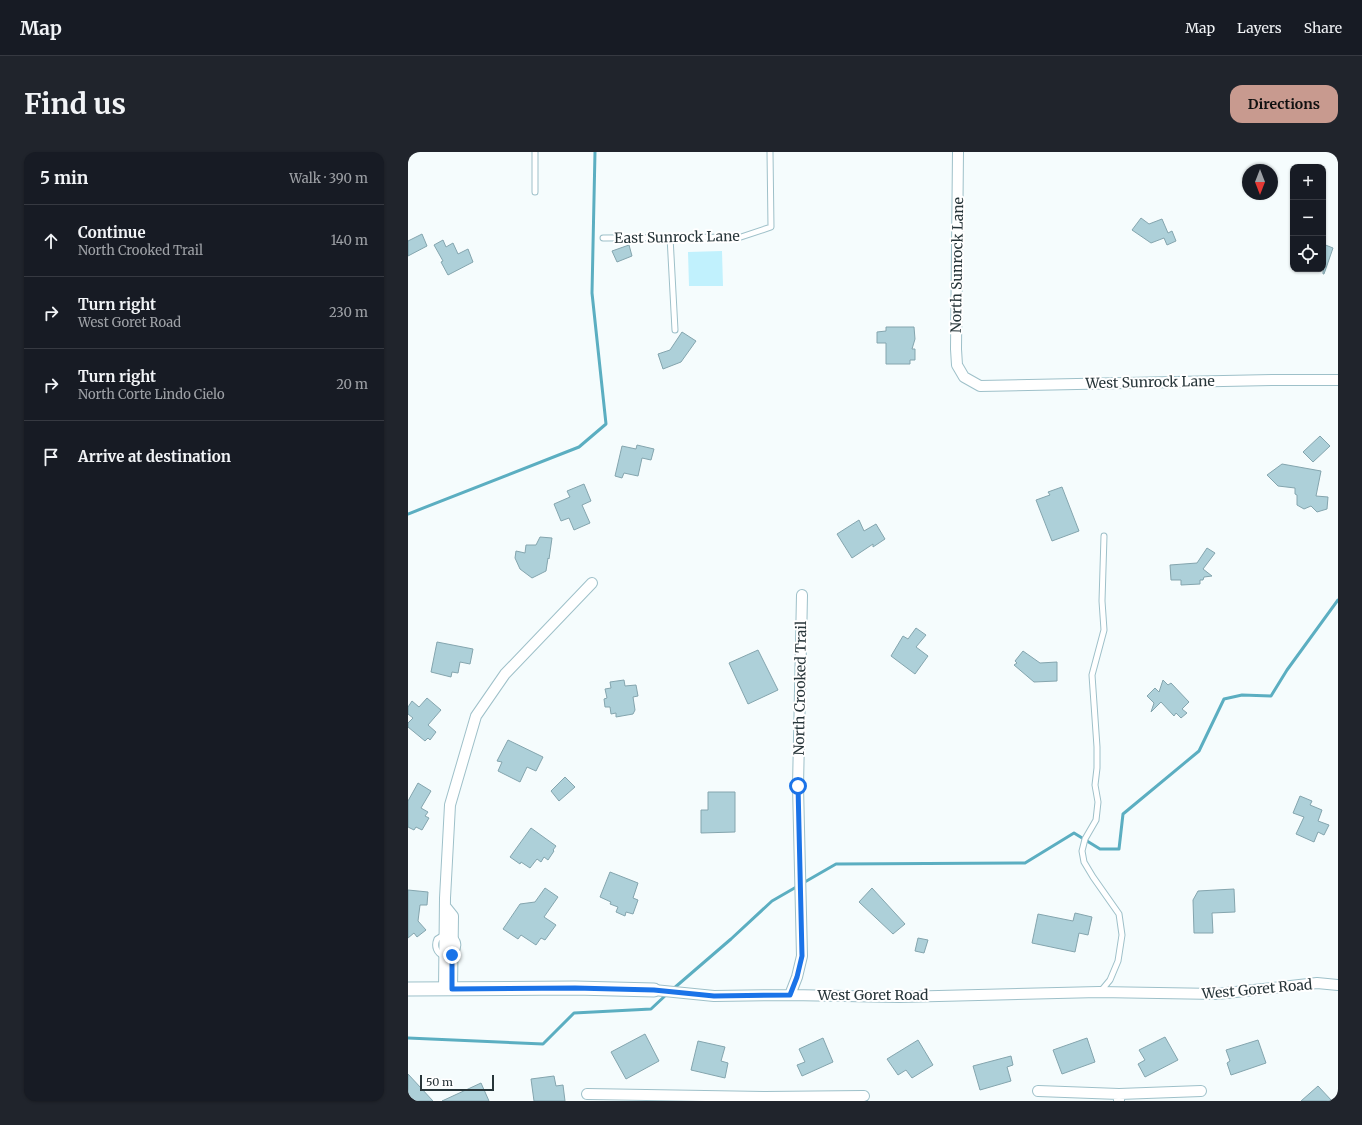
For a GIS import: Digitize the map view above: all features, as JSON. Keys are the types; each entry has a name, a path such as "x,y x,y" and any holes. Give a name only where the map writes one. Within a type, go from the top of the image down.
{"street":[{"name":"North Sunrock Lane","path":"958,152 956,349 957,365 964,377"},
{"name":"West Sunrock Lane","path":"964,377 980,386 1338,380"},
{"path":"448,989 449,935 453,916 446,906 450,805 476,716 505,674 592,583"},
{"name":"North Crooked Trail","path":"790,995 797,977 802,956 798,786 802,595"},
{"name":"West Goret Road","path":"408,989 575,988 654,990 714,996 790,995 899,997 1099,992 1217,994 1317,983 1338,985"},
{"path":"1038,1091 1119,1097 1201,1091"},
{"path":"587,1094 765,1099 864,1096"}],"lane":[{"path":"535,152 535,192"},
{"name":"East Sunrock Lane","path":"603,238 741,237 771,227 770,152"},
{"path":"670,237 674,330"},
{"path":"1099,992 1110,980 1118,961 1122,935 1119,914 1084,862 1082,851 1085,839 1096,820 1098,802 1095,785 1097,747 1092,675 1104,630 1102,601 1104,536"},
{"path":"448,956 438,953 435,946 437,939 449,935"}],"shaded area":[{"path":"722,251 723,286 689,286 688,252"}],"building":[{"path":"1141,218 1149,224 1162,219 1168,233 1172,231 1176,241 1167,245 1164,238 1151,243 1132,230"},
{"path":"422,234 427,246 408,256 408,241"},
{"path":"443,240 446,247 453,243 458,254 468,249 473,262 448,275 441,262 443,261 434,245"},
{"path":"629,245 632,256 617,262 612,251"},
{"path":"1326,245 1333,248 1326,268"},
{"path":"886,327 914,327 915,339 912,349 915,349 915,360 910,360 910,364 886,364 886,343 877,343 877,332 886,331"},
{"path":"682,332 696,341 681,362 663,369 658,354 670,350"},
{"path":"1320,436 1330,446 1313,462 1303,452"},
{"path":"637,445 654,449 651,460 642,458 638,476 624,473 622,478 615,476 622,446 636,449"},
{"path":"1282,464 1321,471 1316,496 1328,497 1327,509 1317,512 1311,506 1304,509 1297,505 1295,488 1278,486 1267,475"},
{"path":"584,484 591,501 582,505 590,523 574,530 569,518 561,521 554,504 570,497 567,491"},
{"path":"1062,487 1079,531 1052,541 1036,500 1050,495 1048,492"},
{"path":"859,520 864,531 876,524 885,539 873,547 873,544 852,558 837,534"},
{"path":"540,537 552,538 549,559 548,558 546,571 532,578 520,569 515,558 516,551 525,553 526,545 536,545"},
{"path":"1207,548 1215,553 1203,569 1212,576 1204,577 1203,580 1200,580 1200,584 1181,585 1181,580 1171,580 1170,565 1197,563"},
{"path":"916,628 926,635 916,647 928,656 915,674 891,656 903,636 908,639"},
{"path":"437,642 473,649 470,664 460,662 458,673 452,672 451,677 431,672"},
{"path":"758,650 778,690 748,704 729,663"},
{"path":"1023,651 1040,663 1057,662 1057,681 1034,682 1014,665 1017,663 1015,661"},
{"path":"624,680 625,686 636,685 638,696 633,697 635,710 633,714 616,717 616,713 611,714 610,707 605,707 604,699 607,698 605,689 611,688 610,682"},
{"path":"1163,680 1168,685 1171,683 1189,702 1182,709 1187,713 1181,718 1176,713 1174,716 1161,702 1151,712 1154,703 1147,696 1155,688 1159,692"},
{"path":"427,698 441,710 428,725 436,732 430,740 428,738 425,741 408,727 408,723 413,718 408,714 408,707 412,701 419,707"},
{"path":"508,740 543,757 536,771 527,767 520,782 498,771 502,762 497,761"},
{"path":"565,777 575,787 559,801 551,791"},
{"path":"418,783 431,791 421,808 428,812 425,816 429,818 422,830 416,827 414,830 408,827 408,801"},
{"path":"708,792 735,792 735,832 701,833 701,810 708,810"},
{"path":"1300,796 1312,801 1310,805 1322,810 1318,821 1329,825 1324,835 1318,832 1314,842 1296,834 1304,817 1293,813"},
{"path":"531,828 556,846 548,860 544,857 541,862 537,859 530,868 521,862 520,864 510,857"},
{"path":"610,872 638,883 633,898 638,900 633,914 626,912 625,916 616,912 618,907 610,904 611,902 600,897"},
{"path":"545,888 558,897 544,917 556,925 545,940 541,938 536,945 521,935 518,939 503,929 520,904 535,902"},
{"path":"872,888 905,924 893,934 859,902"},
{"path":"1234,889 1235,912 1212,913 1213,933 1194,933 1193,900 1198,891"},
{"path":"408,890 428,892 427,905 420,905 418,921 426,930 417,937 414,933 408,938"},
{"path":"1075,913 1092,917 1088,935 1079,933 1075,952 1032,943 1038,914 1073,921"},
{"path":"918,938 928,940 924,953 915,951"},
{"path":"645,1034 659,1061 626,1079 611,1052"},
{"path":"1165,1037 1178,1060 1145,1077 1138,1064 1145,1060 1139,1050"},
{"path":"823,1038 833,1062 802,1076 797,1065 805,1062 799,1049"},
{"path":"1087,1038 1095,1062 1062,1074 1053,1050"},
{"path":"918,1040 933,1065 912,1078 906,1070 898,1075 887,1059"},
{"path":"1258,1040 1266,1063 1231,1075 1227,1063 1230,1061 1226,1050"},
{"path":"698,1041 725,1047 721,1061 728,1063 725,1078 691,1070"},
{"path":"1011,1056 1013,1065 1007,1067 1011,1081 980,1090 973,1066"},
{"path":"408,1074 433,1101 408,1101"},
{"path":"554,1076 556,1086 563,1085 565,1101 534,1101 531,1079"},
{"path":"481,1083 489,1101 442,1101"},
{"path":"1318,1086 1332,1101 1301,1101"}],"waterway":[{"path":"408,514 579,447 606,424 592,293 595,152"},
{"path":"803,883 836,864 1025,863 1074,833 1100,849 1119,849 1123,814 1199,751 1224,699 1242,695 1271,696 1287,670 1338,600"},
{"path":"673,989 772,901 798,886"},
{"path":"408,1038 543,1044 574,1013 651,1009 667,994"}],"route":[{"path":"452,955 452,989 575,988 654,990 714,996 790,995 797,977 802,956 798,786"}]}
